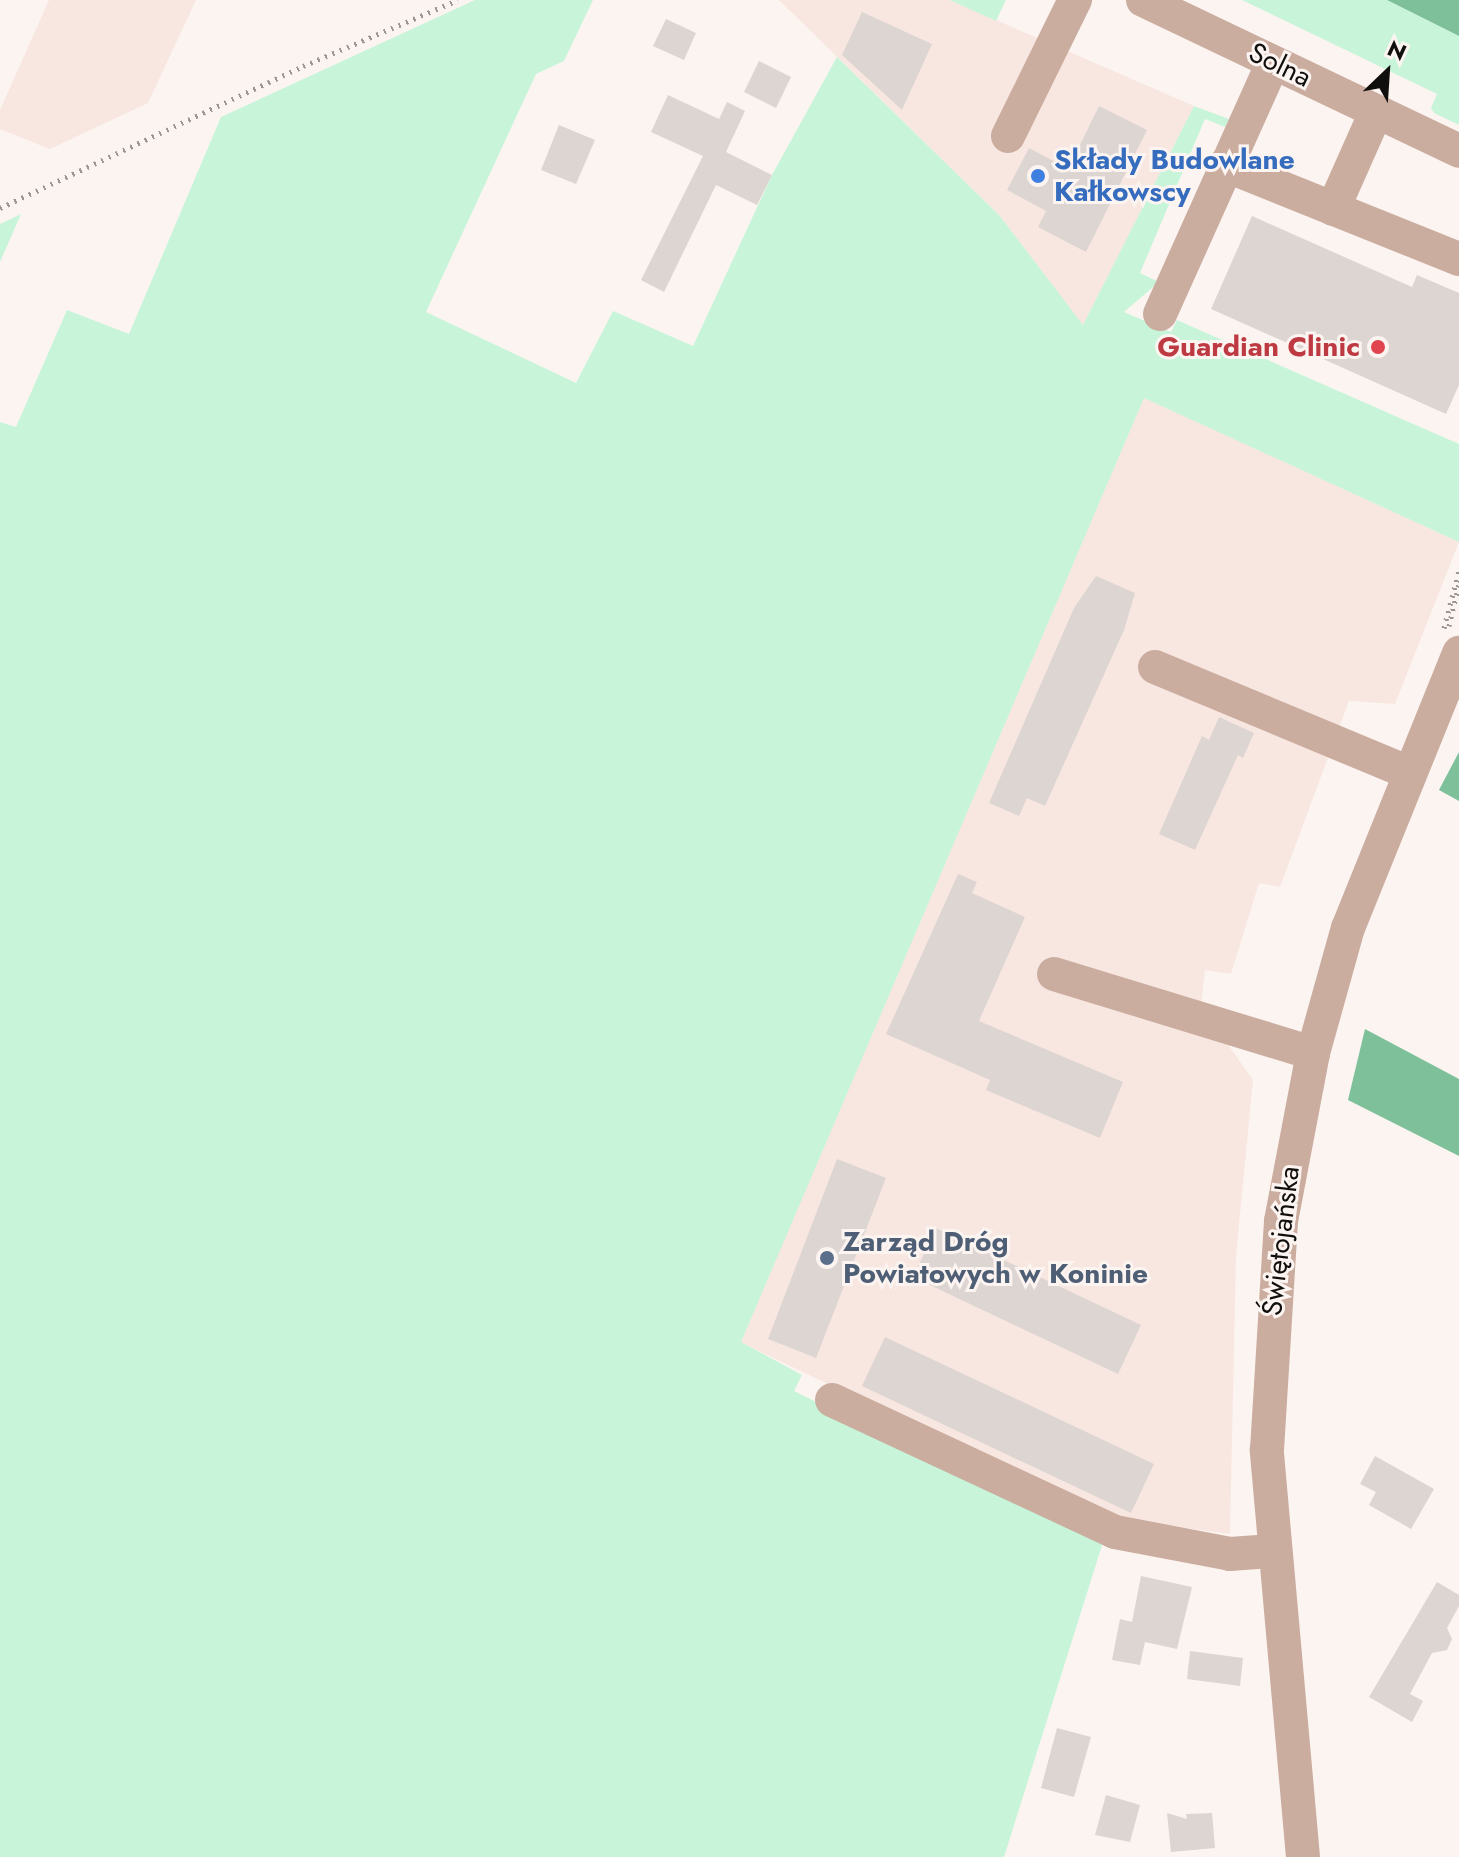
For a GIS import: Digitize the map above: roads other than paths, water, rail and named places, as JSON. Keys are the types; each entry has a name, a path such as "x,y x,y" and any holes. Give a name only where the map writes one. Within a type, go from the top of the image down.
{"street":[{"path":"1008,136 1075,0"},
{"name":"Solna","path":"1143,0 1459,151"},
{"path":"1160,314 1273,62"},
{"path":"1333,209 1376,112"},
{"path":"1225,165 1459,259"},
{"name":"Świętojańska","path":"1309,1853 1272,1551 1267,1397 1272,1309 1289,1168 1313,1053 1348,928 1407,772 1459,653"},
{"path":"1155,667 1407,772"},
{"path":"1054,974 1313,1053"},
{"path":"832,1400 1115,1532 1230,1554 1272,1551"}],"place":[{"name":"Składy Budowlane Kałkowscy","path":"1038,176"},
{"name":"Guardian Clinic","path":"1378,347"},
{"name":"Zarząd Dróg Powiatowych w Koninie","path":"827,1258"}]}
